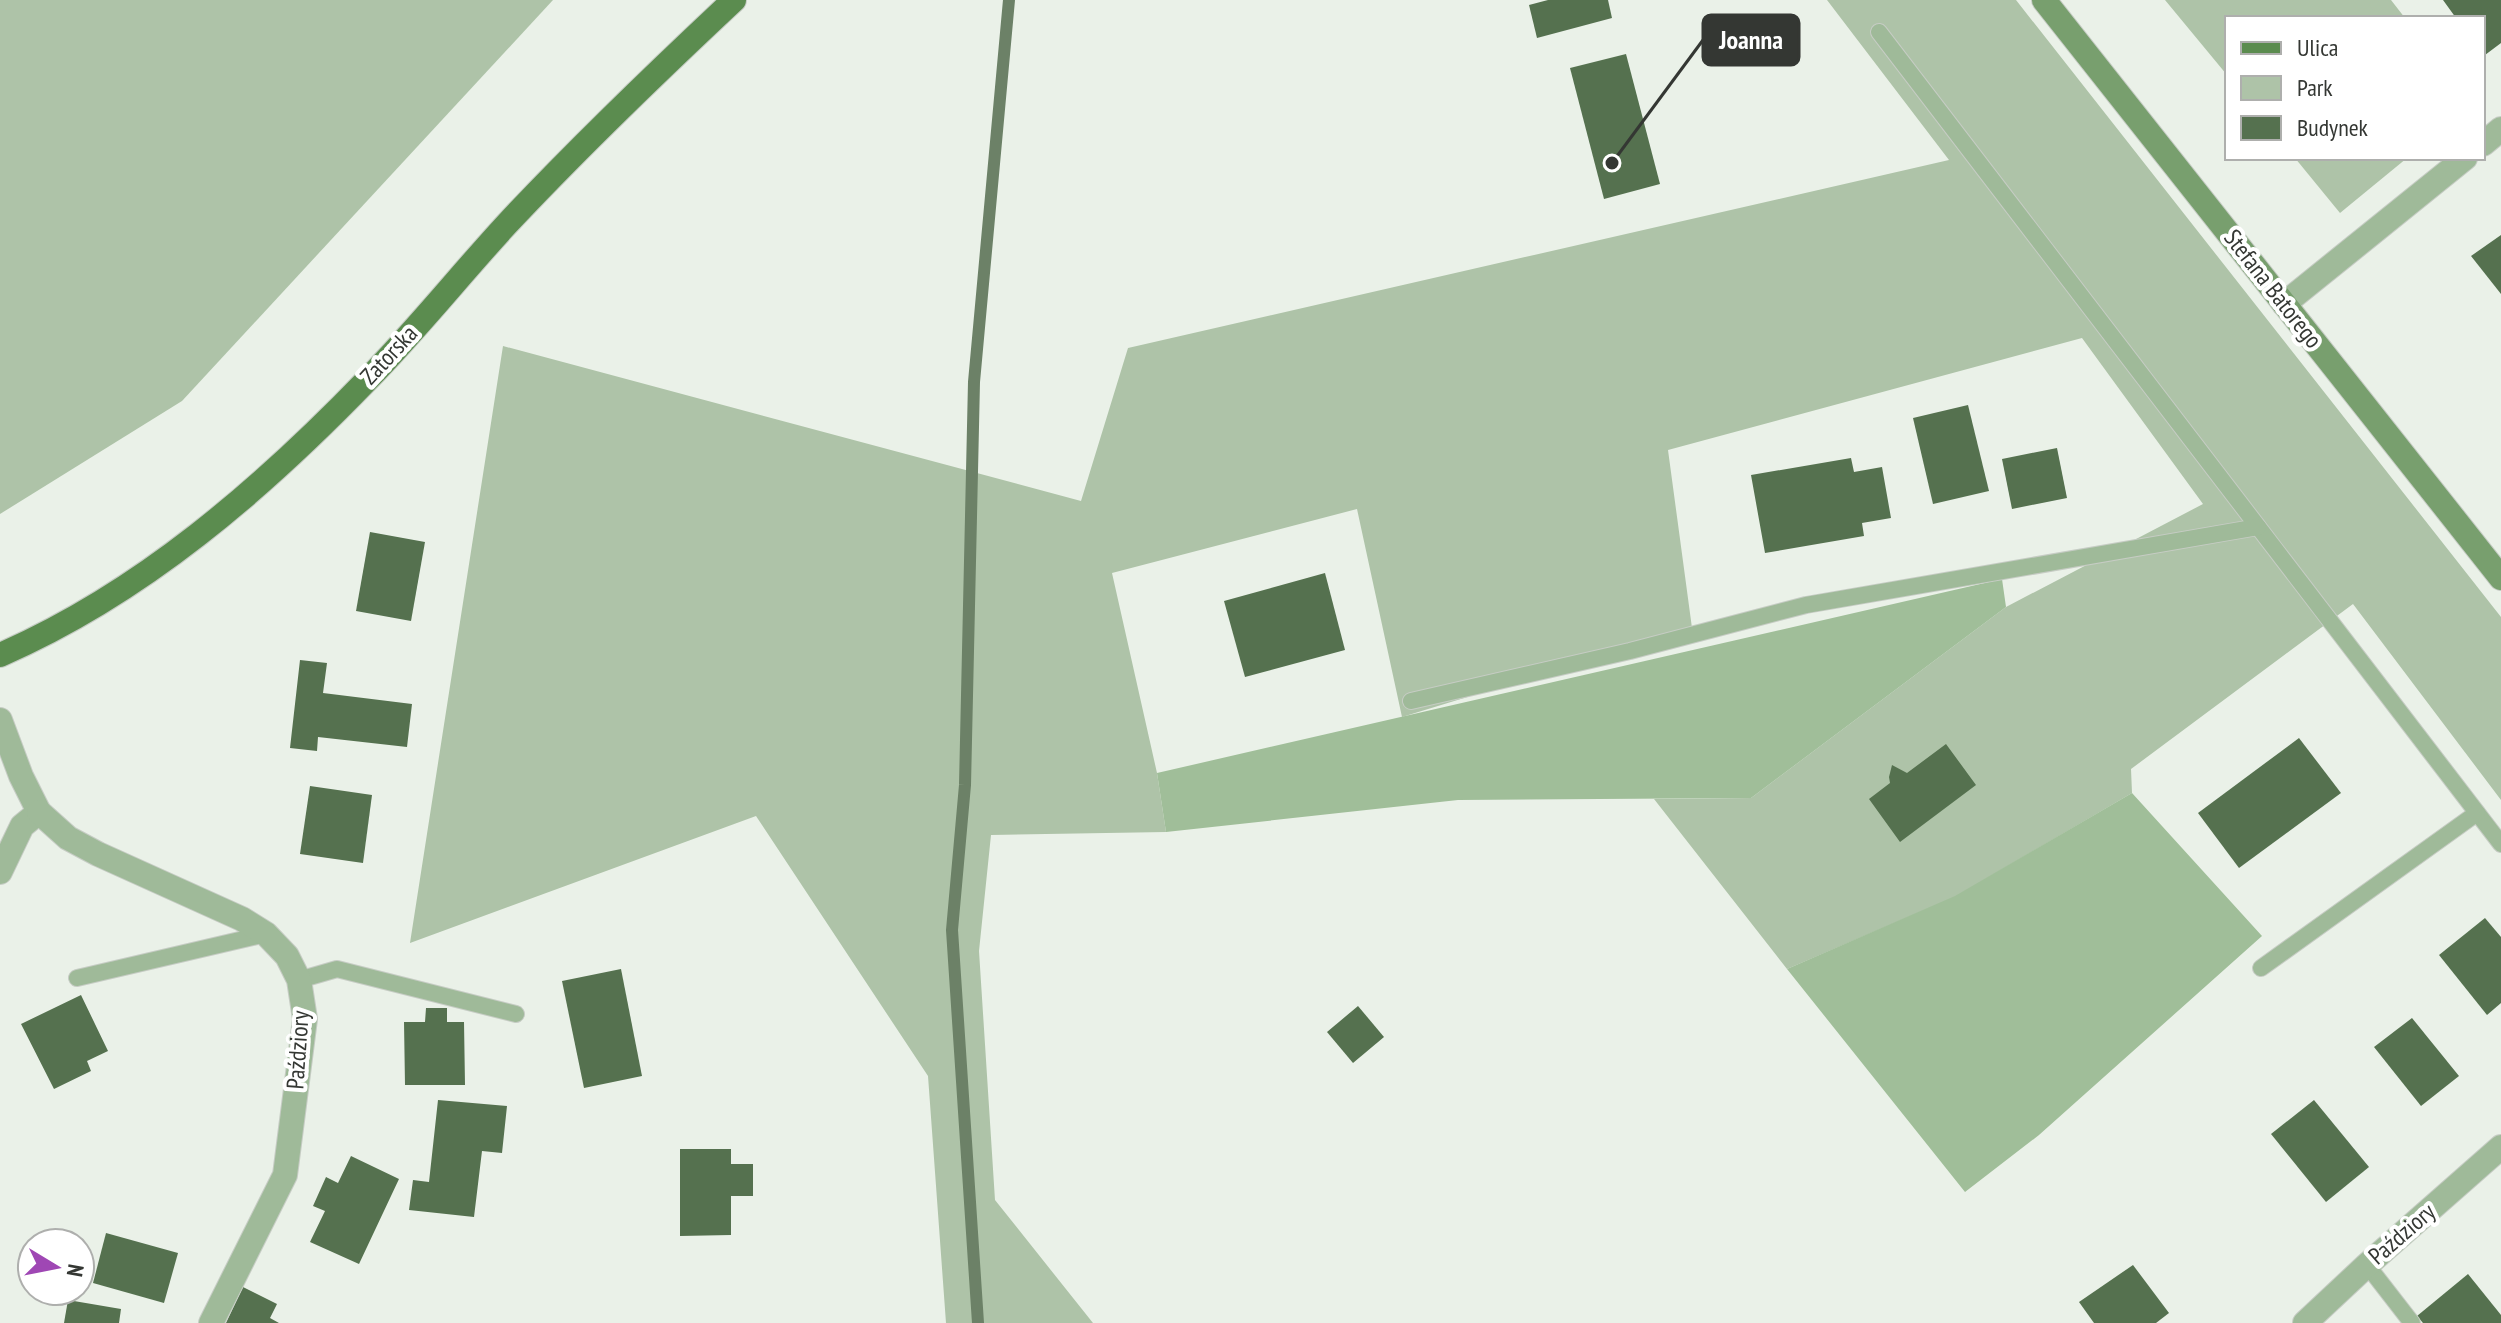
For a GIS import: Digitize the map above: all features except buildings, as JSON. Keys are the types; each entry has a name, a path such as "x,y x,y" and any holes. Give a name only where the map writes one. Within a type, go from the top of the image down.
{"main road":[{"name":"Zatorska","path":"0,655 32,642 130,586 253,492 370,378 507,224 652,77 734,0"}],"street":[{"name":"Stefana Batorego","path":"2044,0 2501,578"},
{"path":"2485,142 2501,129"},
{"path":"2284,304 2463,160"},
{"path":"0,720 21,776 39,812 22,826 0,872"},
{"name":"Paździory","path":"39,812 68,838 242,919 266,934 287,956 299,980 305,1019 285,1175 211,1323"},
{"name":"Paździory","path":"2305,1323 2501,1147"}],"lane":[{"path":"1879,32 2501,844"},
{"path":"1411,701 1630,651 1806,605 2258,527"},
{"path":"2261,968 2477,813"},
{"path":"77,978 266,934"},
{"path":"299,980 337,969 516,1014"},
{"path":"2367,1265 2412,1323"}],"green space":[{"path":"0,0 553,0 182,401 0,514"},
{"path":"1827,0 2016,0 2501,617 2501,800 2353,604 2131,769 2132,793 1955,897 1787,969 1654,799 1751,798 2006,607 2203,504 2082,338 1668,450 1692,628 1402,717 1357,509 1112,573 1157,773 1166,832 991,835 979,951 995,1200 1093,1323 946,1323 928,1076 756,816 410,943 503,346 1081,501 1128,348 1949,160"},
{"path":"2165,0 2391,0 2403,16 2225,16 2225,73"},
{"path":"2297,160 2405,160 2340,213"},
{"path":"2002,579 2006,607 1751,798 1458,800 1166,832 1157,773"},
{"path":"2132,793 2262,936 2039,1135 1965,1192 1787,969 1955,896"}],"waterway":[{"path":"978,1323 952,930 965,785 974,382 1009,0"}],"place":[{"name":"Joanna","path":"1612,163"}]}
